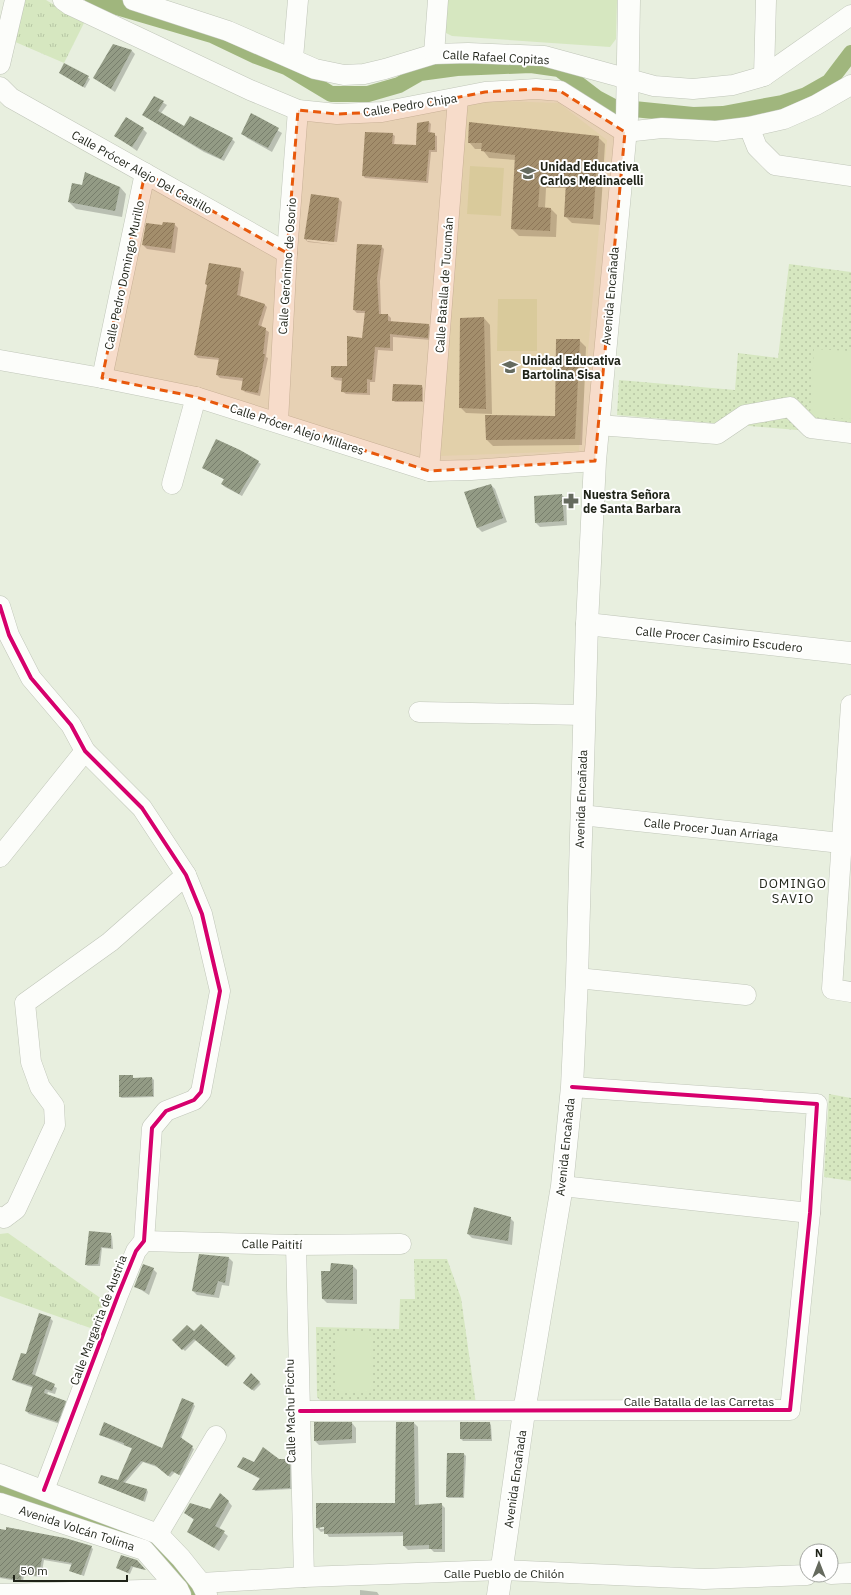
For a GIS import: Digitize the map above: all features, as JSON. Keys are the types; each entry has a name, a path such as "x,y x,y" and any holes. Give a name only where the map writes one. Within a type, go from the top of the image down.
{"main road":[{"name":"Avenida Encañada","path":"498,1595 524,1412 562,1186 572,1087 577,978 586,624 595,461 626,125 629,0"},
{"name":"Calle Procer Casimiro Escudero","path":"586,624 851,653"}],"street":[{"path":"0,64 16,0"},
{"name":"Calle Rafael Copitas","path":"133,0 228,31 293,58 314,69 344,75 364,74 434,54 468,53 544,56 628,85 693,89 733,85 764,76 851,15"},
{"path":"293,58 298,0"},
{"path":"434,54 438,0"},
{"path":"764,76 766,0"},
{"name":"Calle Pedro Chipa","path":"69,2 250,90 298,110 337,114 382,112 485,92 536,89 560,91 626,125"},
{"path":"626,125 716,131 749,127 784,119 816,105 851,85"},
{"name":"Calle Prócer Alejo Del Castillo","path":"0,87 11,98 287,253"},
{"name":"Calle Batalla de Tucumán","path":"430,471 458,98"},
{"name":"Calle Gerónimo de Osorio","path":"278,422 287,253 298,110"},
{"path":"749,127 758,147 775,165 851,176"},
{"name":"Calle Pedro Domingo Murillo","path":"102,378 145,173"},
{"name":"Calle Prócer Alejo Millares","path":"0,360 102,378 196,397 430,471 471,470 595,461"},
{"path":"172,484 196,397"},
{"path":"598,425 717,434 745,415 790,407 811,428 851,433"},
{"path":"0,606 9,635 31,678 71,725 85,751 142,808 186,875 110,942 25,1003 31,1062 40,1086 54,1106 55,1125 16,1208 4,1218 0,1217"},
{"path":"842,991 851,705"},
{"path":"419,712 584,715"},
{"path":"0,857 85,751"},
{"name":"Calle Procer Juan Arriaga","path":"581,815 846,832"},
{"name":"Calle Margarita de Austria","path":"44,1490 118,1295 136,1251 144,1241 152,1128 166,1111 194,1100 201,1092 220,991 202,914 186,875"},
{"path":"577,978 746,995"},
{"name":"Calle Batalla de las Carretas","path":"300,1411 524,1412 790,1410 810,1212 817,1104 572,1087"},
{"path":"562,1186 810,1212"},
{"name":"Calle Paitití","path":"144,1241 296,1245 401,1244"},
{"name":"Calle Machu Picchu","path":"296,1245 304,1577"},
{"path":"158,1534 216,1436"},
{"path":"0,1474 158,1534 181,1558 204,1589"},
{"name":"Avenida Volcán Tolima","path":"0,1503 144,1550 179,1592"},
{"name":"Calle Pueblo de Chilón","path":"204,1589 304,1577 502,1570 704,1579 799,1574"},
{"path":"839,1574 851,1573"},
{"path":"0,1594 179,1592"}],"highlighted area":[{"path":"536,89 560,91 625,132 595,461 429,471 196,397 102,378 145,173 287,253 298,110 337,114 382,112 485,92"}],"shaded area":[{"path":"467,100 559,103 607,140 579,451 440,456"}],"green space":[{"path":"24,0 46,0 84,23 64,63 13,41"},
{"path":"445,0 617,0 616,39 610,47 452,36 442,31"},
{"path":"470,166 504,168 501,216 467,214"},
{"path":"789,264 851,272 851,426 814,423 797,430 617,415 619,380 735,390 738,353 778,358"},
{"path":"498,299 537,299 537,351 497,351"},
{"path":"814,349 851,351 851,419 810,417"},
{"path":"829,1094 851,1098 851,1181 824,1177"},
{"path":"8,1233 106,1302 96,1330 0,1296 0,1234"},
{"path":"414,1259 447,1259 461,1298 476,1404 324,1404 317,1397 316,1327 399,1329 400,1299 415,1299"},
{"path":"335,1333 371,1333 371,1391 336,1391"}],"building":[{"path":"113,44 132,50 111,89 93,78"},
{"path":"64,63 89,76 83,87 59,73"},
{"path":"154,96 164,101 158,111 184,126 190,116 233,138 221,159 142,115"},
{"path":"251,113 279,128 268,148 241,134"},
{"path":"126,117 144,128 132,147 114,136"},
{"path":"429,121 428,132 435,133 435,150 429,150 426,181 362,176 365,132 393,133 392,144 416,145 417,123"},
{"path":"469,122 599,136 593,219 564,217 566,182 540,182 538,207 551,208 550,231 511,229 515,155 481,151 482,143 468,143"},
{"path":"85,172 120,187 115,211 68,202 72,183 82,185"},
{"path":"311,194 339,198 334,242 304,239"},
{"path":"163,222 175,223 171,249 142,245 146,223 162,225"},
{"path":"357,244 382,245 377,278 379,314 388,314 388,321 429,324 428,338 390,334 390,348 375,347 372,380 367,379 367,393 341,392 342,378 331,377 331,366 347,366 347,336 362,338 365,311 353,310"},
{"path":"209,263 241,268 237,295 265,304 258,325 266,328 263,354 265,354 258,393 241,390 243,378 216,375 219,358 194,355 207,285 205,284"},
{"path":"484,317 486,409 459,408 460,318"},
{"path":"556,339 580,339 575,439 486,440 485,415 555,416"},
{"path":"393,384 422,385 422,401 392,401"},
{"path":"216,439 259,461 239,494 221,484 224,479 202,468"},
{"path":"491,484 503,518 477,528 464,492"},
{"path":"562,494 564,521 535,523 534,496"},
{"path":"119,1075 133,1075 133,1078 152,1077 153,1096 119,1097"},
{"path":"474,1207 511,1217 508,1241 467,1234"},
{"path":"89,1231 111,1233 111,1248 101,1247 98,1264 85,1265"},
{"path":"199,1254 229,1257 225,1283 218,1281 214,1295 192,1291"},
{"path":"331,1263 353,1265 353,1300 322,1299 321,1271 330,1271"},
{"path":"143,1264 154,1268 145,1291 134,1287"},
{"path":"39,1313 51,1317 32,1374 55,1384 52,1391 45,1389 44,1393 66,1401 58,1422 25,1411 33,1386 12,1380 21,1353 26,1354"},
{"path":"201,1324 235,1356 226,1366 194,1339 182,1350 172,1340 187,1325 194,1331"},
{"path":"251,1373 260,1382 252,1390 243,1383"},
{"path":"182,1398 194,1403 180,1437 193,1446 179,1475 172,1471 168,1476 155,1465 141,1461 123,1482 147,1489 143,1501 98,1483 101,1475 118,1480 132,1448 124,1445 124,1443 99,1435 104,1422 162,1448"},
{"path":"314,1422 352,1422 352,1439 314,1441"},
{"path":"396,1422 414,1422 415,1505 442,1503 442,1549 429,1549 429,1545 403,1546 403,1532 324,1534 324,1527 316,1528 316,1503 395,1503"},
{"path":"460,1422 490,1422 491,1439 460,1439"},
{"path":"263,1447 279,1459 290,1459 290,1488 252,1490 260,1478 237,1467 243,1457 254,1462"},
{"path":"447,1453 464,1453 463,1497 446,1497"},
{"path":"220,1493 229,1501 215,1526 225,1531 214,1548 187,1532 194,1519 184,1513 190,1503 210,1509"},
{"path":"6,1527 65,1538 92,1546 81,1575 69,1571 72,1563 42,1558 39,1576 22,1573 21,1580 0,1577 0,1529 6,1530"},
{"path":"121,1555 137,1560 146,1570 131,1566 128,1573 116,1568"}],"waterway":[{"path":"93,0 212,35 256,56 286,67 331,94 368,94 399,85 420,73 457,68 531,65 559,69 597,98 614,107 693,115 723,114 782,103 806,95 829,82 851,53"},
{"path":"0,1488 157,1545 193,1595"}],"cycle path":[{"path":"0,606 9,635 31,678 71,725 85,751 142,808 186,875 202,914 220,991 201,1092 194,1100 166,1111 152,1128 144,1241 136,1251 118,1295 44,1490"},
{"path":"300,1411 790,1410 810,1213 817,1104 572,1087"}],"place":[{"name":"Unidad Educativa Carlos Medinacelli","path":"528,173"},
{"name":"Unidad Educativa Bartolina Sisa","path":"510,367"},
{"name":"Nuestra Señora de Santa Barbara","path":"571,501"}],"district":[{"name":"DOMINGO SAVIO","path":"793,890"}]}
